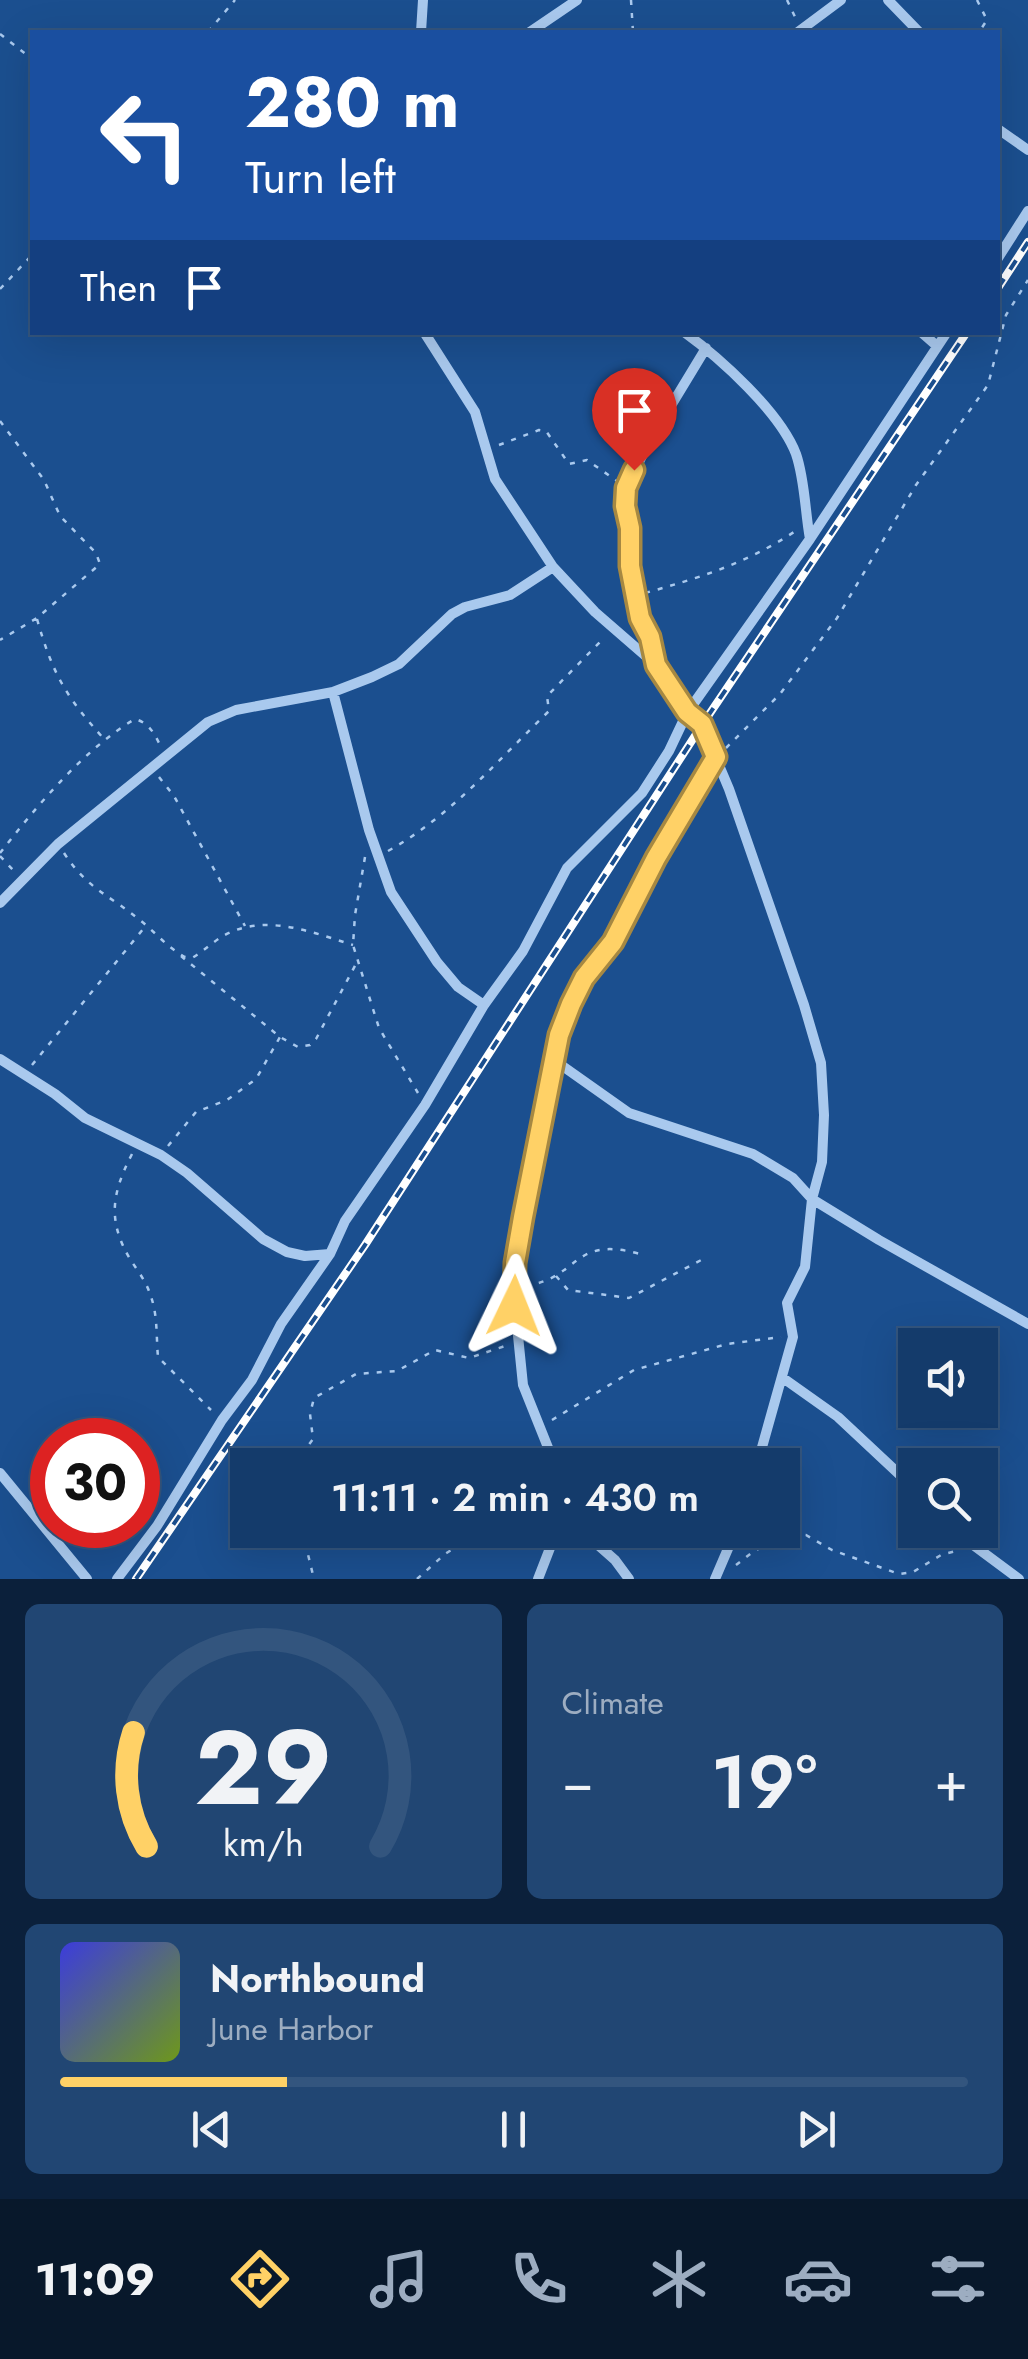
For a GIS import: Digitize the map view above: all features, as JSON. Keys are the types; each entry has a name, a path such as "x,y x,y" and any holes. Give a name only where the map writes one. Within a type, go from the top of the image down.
{"street":[{"path":"421,30 422,0"},
{"path":"533,30 577,0"},
{"path":"800,30 841,0"},
{"path":"888,0 918,30"},
{"path":"1000,130 1028,150"},
{"path":"1000,255 1028,211"},
{"path":"426,335 475,412 495,479 553,567 594,612 656,665 687,712 702,724 804,1005 821,1064 823,1146 812,1199 805,1268 786,1304 793,1336 763,1448"},
{"path":"688,335 749,391 788,438 796,455 810,539"},
{"path":"924,335 937,346"},
{"path":"117,1579 157,1526 222,1420 252,1380 280,1324 330,1254 345,1222 425,1105 568,868 642,793 669,751 687,712 810,539 944,335"},
{"path":"656,665 634,596 626,488 706,348"},
{"path":"0,903 58,844 208,722 236,710 333,692 399,664 452,614 510,594 553,567"},
{"path":"333,692 369,830 391,892 437,962 458,987 484,1005"},
{"path":"547,1448 523,1385 515,1263 554,1060 571,1004 584,978 613,942 656,858 716,757"},
{"path":"0,1059 85,1118 161,1155 212,1193 263,1239 287,1252 305,1256 330,1254"},
{"path":"554,1060 629,1113 752,1154 794,1178 812,1199 1028,1324"},
{"path":"783,1378 838,1417 898,1474"},
{"path":"0,1473 87,1579"},
{"path":"538,1579 550,1548"},
{"path":"601,1548 629,1579"},
{"path":"715,1579 728,1548"},
{"path":"975,1548 1018,1579"}],"path":[{"path":"210,30 235,0"},
{"path":"631,0 633,30"},
{"path":"786,0 800,30"},
{"path":"978,0 987,20 980,30"},
{"path":"0,34 30,57"},
{"path":"0,289 30,257"},
{"path":"716,757 780,694 837,618 916,485 988,385 1006,316 1028,280"},
{"path":"0,421 44,480 60,516 96,553 100,564 37,618 0,640"},
{"path":"486,446 510,443 546,430 569,464 586,460 626,488"},
{"path":"634,596 722,570 760,553 807,523"},
{"path":"37,618 58,680 105,740"},
{"path":"378,857 417,834 490,772 549,711 547,696 552,690 594,645 616,628"},
{"path":"22,879 0,855 44,797 105,740 135,719 148,725 164,756"},
{"path":"150,767 174,796 246,927"},
{"path":"369,830 355,914 357,960 379,1028 425,1105"},
{"path":"58,844 94,890 146,926 280,1038 298,1048 310,1045 357,960"},
{"path":"179,954 192,958 229,932 266,924 354,944"},
{"path":"24,1074 146,926"},
{"path":"161,1155 196,1112 227,1100 256,1079 280,1038"},
{"path":"137,1143 121,1176 114,1203 116,1231 149,1289 155,1309 158,1357 222,1420"},
{"path":"515,1288 546,1282 600,1248 640,1254"},
{"path":"556,1276 568,1290 629,1298 705,1258"},
{"path":"537,1426 574,1410 634,1370 754,1338 793,1336"},
{"path":"306,1448 313,1439 310,1414 314,1398 347,1378 365,1371 396,1372 436,1350 469,1358 518,1341"},
{"path":"729,1570 754,1552 793,1534 899,1574 912,1572 954,1550 977,1550"},
{"path":"306,1548 314,1579"},
{"path":"417,1579 454,1548"}],"railway":[{"path":"1000,285 1028,242"},
{"path":"136,1579 365,1245 702,725 965,335"}],"route":[{"path":"514,1306 515,1263 559,1035 584,978 613,942 656,858 716,757 702,724 687,712 656,665 650,637 640,618 634,596 625,506 626,488 634,470"}]}
